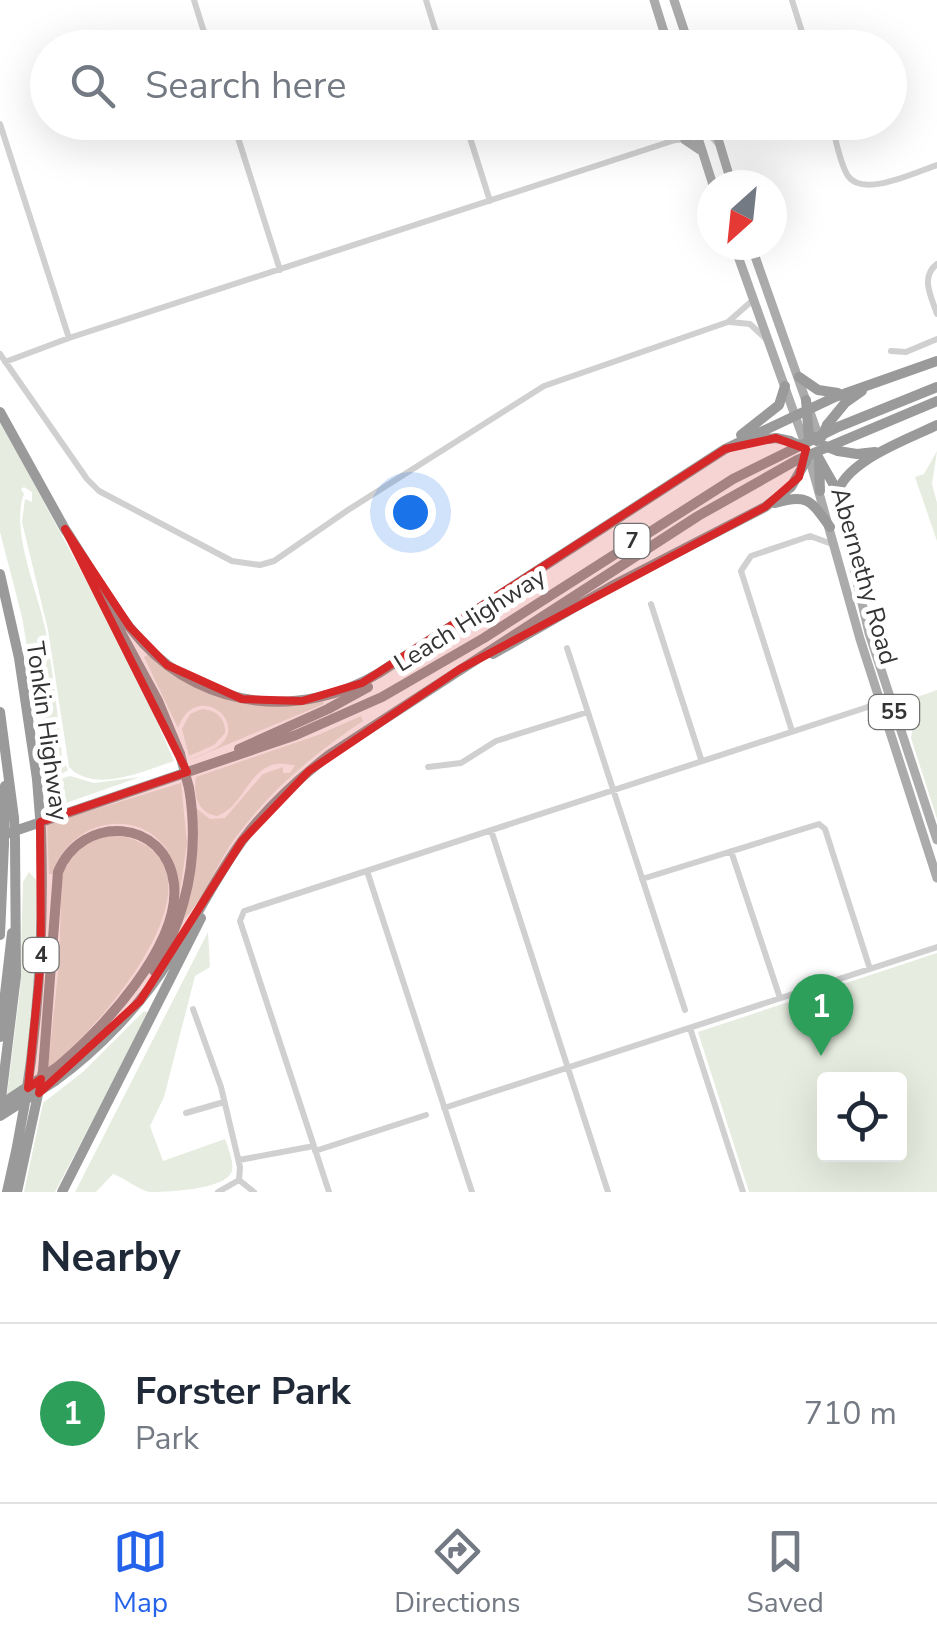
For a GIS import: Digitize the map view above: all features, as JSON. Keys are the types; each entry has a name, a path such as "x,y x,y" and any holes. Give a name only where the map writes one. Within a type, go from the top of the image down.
{"highway":[{"name":"7","path":"808,406 937,361"},
{"name":"7","path":"798,377 826,392 855,389"},
{"name":"7","path":"460,669 764,507 790,487 813,447 846,403 884,379"},
{"path":"65,529 130,627 152,652 193,682 242,700 290,703 346,690 457,624 725,449 779,405 785,386"},
{"name":"Leach Highway","path":"6,840 296,735 382,696 484,638 732,480 838,427 937,387"},
{"name":"Leach Highway","path":"218,880 242,841 309,771 354,737 648,547 758,482 849,436 937,401"},
{"path":"725,449 808,406 820,492"},
{"path":"0,412 158,701 189,788 193,846 182,910 156,970 120,1022"},
{"path":"795,414 836,491"},
{"path":"836,491 844,478 881,452 937,426"},
{"path":"725,449 766,438 857,454 881,452"},
{"name":"7","path":"764,507 801,498 813,504 830,527"},
{"name":"Tonkin Highway","path":"0,574 20,658 37,779 43,898 36,1028 6,1192"},
{"path":"212,763 348,699 408,662 457,624"},
{"name":"Tonkin Highway","path":"0,712 7,755 6,840 16,862 16,976 0,1110"},
{"path":"0,1110 56,1068 104,1024 150,960 171,912 174,881 168,862 152,842 137,834 112,830 91,835 74,847 58,872 43,1071 18,1192"},
{"path":"0,935 6,840"},
{"path":"0,1037 16,862"},
{"path":"0,1110 55,1081 120,1022 163,970 218,880"},
{"path":"62,1192 194,935 218,880"}],"main road":[{"path":"654,0 663,30"},
{"path":"674,0 684,30"},
{"path":"680,140 702,152"},
{"path":"698,140 709,170"},
{"path":"719,140 728,170"},
{"path":"740,260 795,414"},
{"path":"756,260 808,406"},
{"name":"Abernethy Road","path":"836,491 885,701 937,840"},
{"name":"Abernethy Road","path":"820,492 937,878"}],"street":[{"path":"194,0 203,30"},
{"path":"426,0 436,30"},
{"path":"792,0 801,30"},
{"path":"0,124 69,338"},
{"path":"239,140 280,270"},
{"path":"471,140 490,201"},
{"path":"6,362 69,338 680,140"},
{"path":"715,140 723,154"},
{"path":"837,140 848,176 858,185 871,186 937,165"},
{"path":"937,264 928,274 927,282 937,314"},
{"path":"0,354 99,491 232,561 260,565 286,554 348,510 544,386 728,322 754,298"},
{"path":"728,322 750,324 769,342"},
{"path":"891,351 906,352 937,339"},
{"path":"792,731 740,571 751,556 810,536 819,536 836,546"},
{"path":"651,604 702,759"},
{"path":"567,648 685,1010"},
{"path":"329,1192 240,922 241,914 885,701"},
{"path":"428,768 461,763 496,742 588,712"},
{"path":"642,879 819,824 825,829 870,969"},
{"path":"490,830 608,1192"},
{"path":"732,850 780,998"},
{"path":"368,871 472,1192"},
{"path":"444,1108 937,947"},
{"path":"194,1009 239,1160 238,1180"},
{"path":"690,1028 743,1192"},
{"path":"186,1112 224,1102"},
{"path":"239,1160 314,1148 426,1114"},
{"path":"218,1192 238,1180"},
{"path":"238,1180 254,1192"}],"highlighted area":[{"path":"776,438 806,449 799,477 765,507 460,669 309,771 242,841 140,1001 39,1093 41,1079 28,1088 41,957 40,822 187,772 65,529 130,627 167,665 242,699 302,701 362,683 725,449"}],"shaded area":[{"path":"0,421 134,669 174,761 105,780 79,775 69,767 48,630 22,522 25,499 32,502 32,492 24,487 20,526 46,632 62,757 68,770 56,778 54,772 47,776 42,713 37,707 22,617 0,532"},
{"path":"937,451 932,484 937,503 937,541 915,477 924,474"},
{"path":"149,654 248,704 324,704 190,760 220,745 228,725 216,709 206,706 186,714 178,728 144,657"},
{"path":"937,690 937,819 911,738 917,697"},
{"path":"202,709 219,716 225,733 214,745 189,756 182,729 190,714"},
{"path":"361,716 363,721 311,760 264,803 236,837 182,921 196,808 210,819 225,818 263,774 283,767 283,773 290,773 295,765 275,764 263,769 233,806 217,816 205,811 198,802 196,777"},
{"path":"70,776 94,783 140,777 49,809 48,783"},
{"path":"181,783 187,843 180,891 169,852 151,834 135,826 101,826 85,833 71,843 53,874 49,874 47,824"},
{"path":"112,834 151,849 167,874 166,907 151,944 128,982 100,1018 48,1068 59,963 62,874 78,847"},
{"path":"29,872 37,881 34,995 24,1085 7,1095 20,990 23,882"},
{"path":"208,932 210,967 195,976 164,1097 150,1126 163,1161 225,1139 232,1171 208,1186 157,1192 144,1191 113,1174 96,1192 75,1192"},
{"path":"937,953 937,1192 749,1192 698,1032"},
{"path":"144,1011 149,1013 55,1192 24,1192 43,1103 84,1071"}],"place":[{"name":"Forster Park","path":"821,1056"}]}
